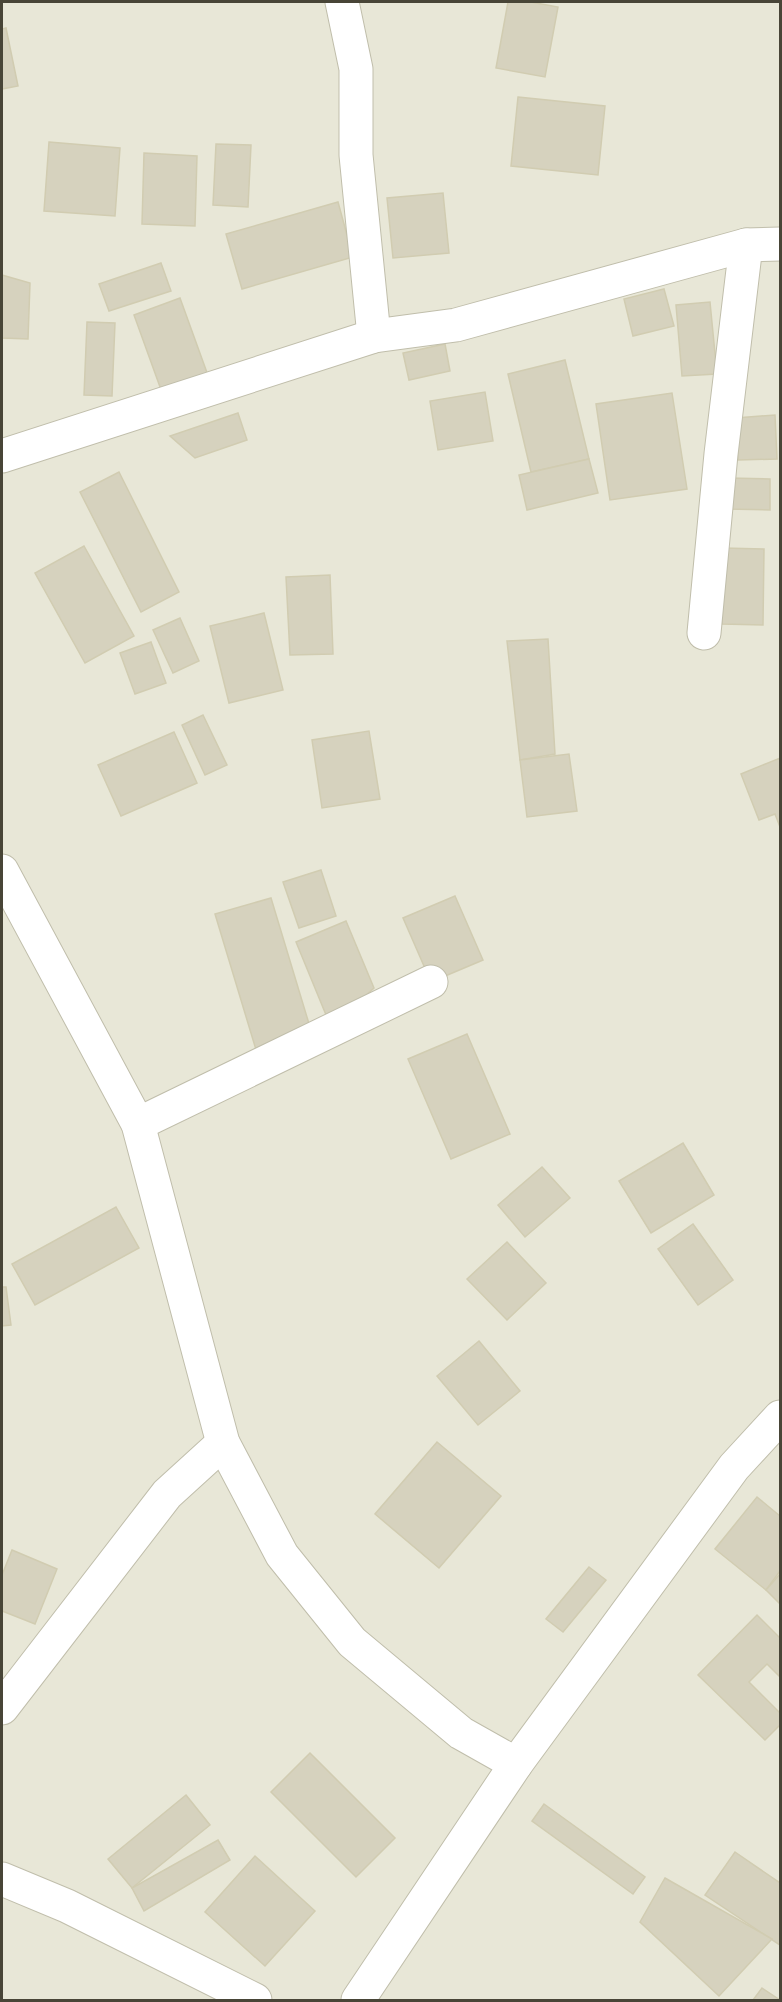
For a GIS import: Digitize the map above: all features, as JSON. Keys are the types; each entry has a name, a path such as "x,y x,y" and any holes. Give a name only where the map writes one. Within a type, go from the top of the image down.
{"street":[{"path":"342,2 356,69 356,155 374,336"},
{"path":"2,456 374,336 456,325 746,245 780,244"},
{"path":"704,633 721,454 746,245"},
{"path":"2,871 138,1124 223,1443 282,1555 352,1642 461,1734 516,1764"},
{"path":"138,1124 431,982"},
{"path":"366,1998 516,1764 734,1467 780,1417"},
{"path":"2,1708 167,1494 223,1443"},
{"path":"2,1879 67,1906 255,2001"}],"shaded area":[{"path":"2,2 780,2 780,2000 2,2000"}],"building":[{"path":"508,2 531,2 558,7 545,77 496,68"},
{"path":"6,28 18,86 2,89 2,29"},
{"path":"518,97 605,106 598,175 511,166"},
{"path":"49,142 120,148 115,216 44,211"},
{"path":"216,144 251,145 248,207 213,205"},
{"path":"144,153 197,156 195,226 142,224"},
{"path":"443,193 449,253 393,258 387,198"},
{"path":"338,202 353,257 242,289 226,234"},
{"path":"161,263 171,291 109,311 99,284"},
{"path":"2,275 30,283 28,339 2,338"},
{"path":"664,289 674,326 633,336 624,299"},
{"path":"180,298 214,392 168,409 134,315"},
{"path":"710,302 717,374 682,376 676,305"},
{"path":"87,322 115,323 112,396 84,395"},
{"path":"445,344 450,371 409,380 403,353"},
{"path":"565,360 589,459 531,472 508,374"},
{"path":"485,392 493,441 438,450 430,401"},
{"path":"672,393 687,489 610,500 596,404"},
{"path":"238,413 247,440 195,458 170,436"},
{"path":"775,415 777,459 738,460 736,418"},
{"path":"589,459 598,493 527,510 519,475"},
{"path":"119,472 179,592 141,612 80,492"},
{"path":"728,478 770,479 770,510 727,509"},
{"path":"84,546 134,636 85,663 35,573"},
{"path":"723,548 764,549 763,625 722,624"},
{"path":"330,575 333,654 290,655 286,577"},
{"path":"264,613 283,690 229,703 210,626"},
{"path":"180,618 199,661 173,673 153,630"},
{"path":"548,639 555,754 520,760 507,641"},
{"path":"151,642 166,683 135,694 120,653"},
{"path":"203,715 227,765 205,775 182,725"},
{"path":"369,731 380,799 322,808 312,740"},
{"path":"174,732 197,783 121,816 98,765"},
{"path":"569,754 577,811 527,817 520,760"},
{"path":"780,758 780,827 775,814 759,820 741,774"},
{"path":"321,870 336,916 299,928 283,882"},
{"path":"455,896 483,960 431,982 403,918"},
{"path":"271,898 313,1037 257,1053 215,914"},
{"path":"346,921 374,988 331,1027 296,942"},
{"path":"467,1034 510,1134 451,1159 408,1059"},
{"path":"683,1143 714,1195 651,1233 619,1181"},
{"path":"542,1167 570,1198 525,1237 498,1205"},
{"path":"116,1207 139,1248 35,1305 12,1264"},
{"path":"693,1224 733,1280 698,1305 658,1249"},
{"path":"507,1242 546,1283 507,1320 467,1279"},
{"path":"2,1287 6,1287 11,1325 2,1326"},
{"path":"479,1341 520,1391 478,1425 437,1376"},
{"path":"437,1442 501,1496 439,1568 375,1514"},
{"path":"757,1497 780,1516 780,1571 766,1590 715,1549"},
{"path":"12,1550 57,1569 35,1624 2,1611 2,1575"},
{"path":"589,1567 606,1580 563,1632 546,1619"},
{"path":"780,1574 780,1604 766,1590"},
{"path":"757,1615 780,1638 780,1677 767,1664 749,1682 780,1713 780,1725 765,1740 698,1675"},
{"path":"310,1753 395,1838 356,1877 271,1792"},
{"path":"186,1795 210,1825 132,1888 108,1859"},
{"path":"544,1804 645,1877 633,1894 532,1821"},
{"path":"218,1840 230,1860 144,1911 132,1888"},
{"path":"735,1852 780,1883 780,1945 705,1895"},
{"path":"255,1856 315,1911 265,1966 205,1912"},
{"path":"665,1878 772,1939 719,1996 640,1922"},
{"path":"762,1988 780,2000 753,2000"}]}
